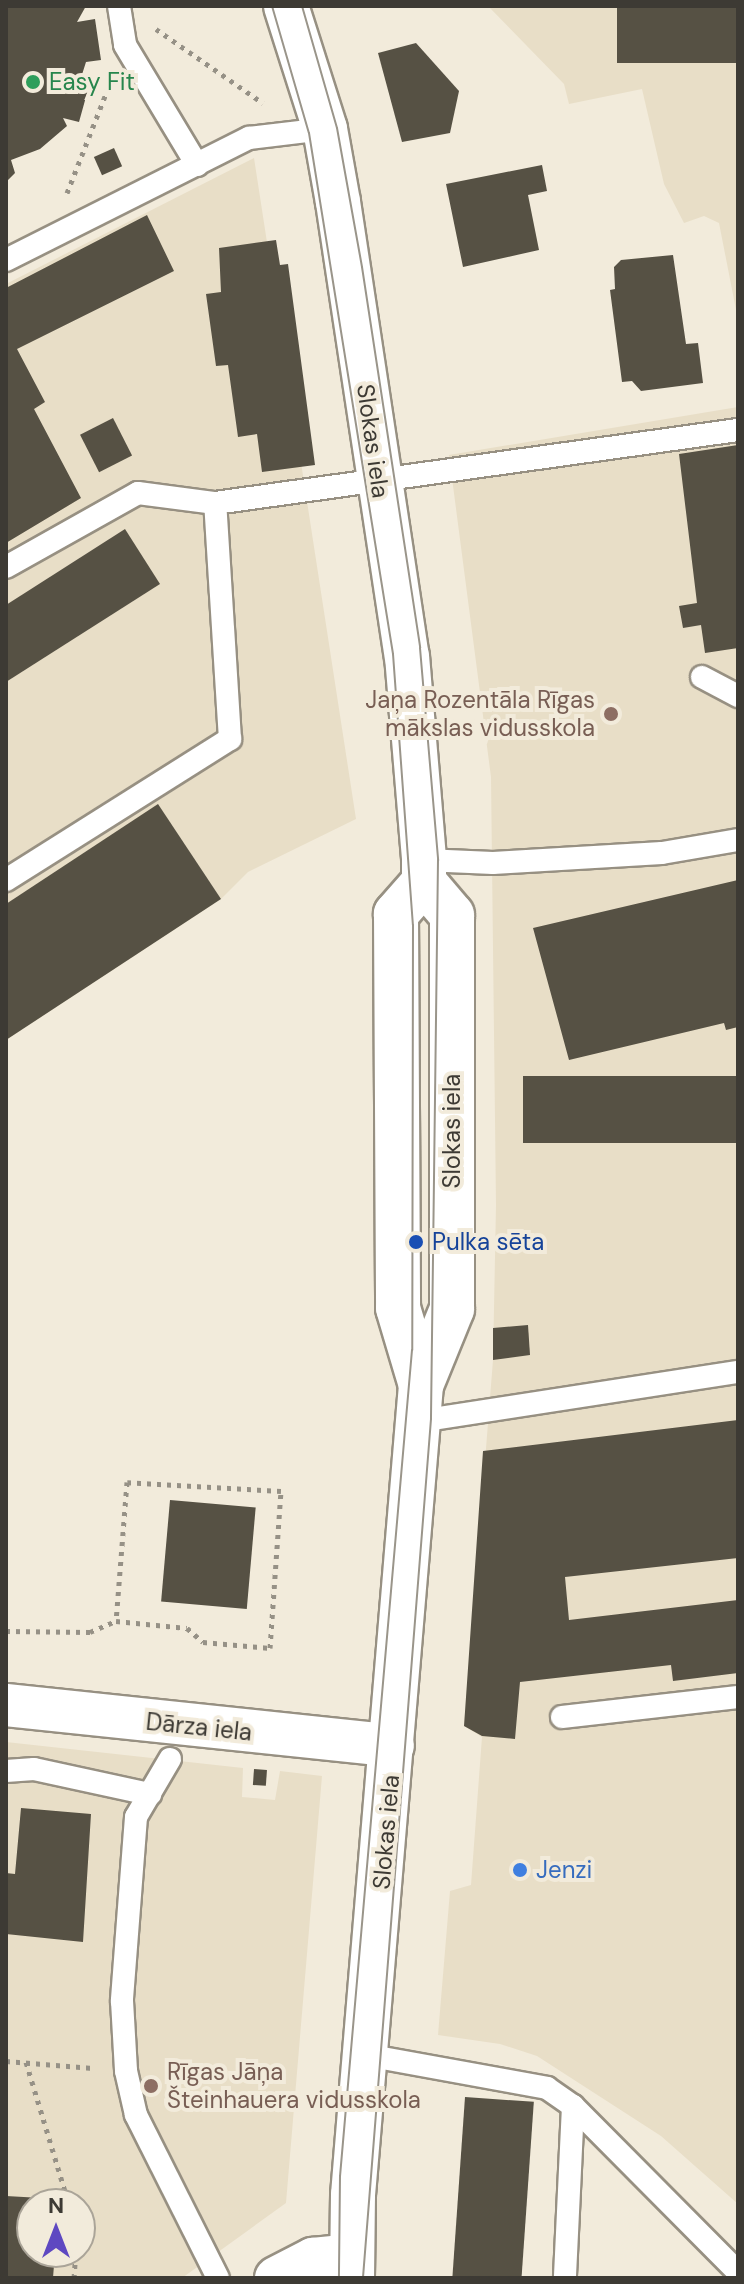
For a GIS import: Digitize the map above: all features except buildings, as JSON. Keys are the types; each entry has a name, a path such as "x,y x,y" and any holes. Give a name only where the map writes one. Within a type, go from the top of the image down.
{"street":[{"name":"Slokas iela","path":"286,6 325,129 407,656 424,871 452,915 452,1309 420,1403 351,2266"},
{"name":"Dārza iela","path":"6,1705 393,1746"},
{"path":"276,2278 313,2259 351,2266"}],"lane":[{"path":"119,6 125,45 197,165"},
{"path":"6,260 249,138 325,129"},
{"path":"6,567 138,493 215,503 738,430"},
{"path":"6,880 230,739 215,503"},
{"path":"702,677 738,696"},
{"path":"424,871 493,863 647,854 738,840"},
{"path":"420,1403 738,1372"},
{"path":"562,1717 738,1697"},
{"path":"170,1759 136,1817 122,2001 126,2071 136,2115 218,2278"},
{"path":"6,1771 34,1769 150,1794"},
{"path":"366,2055 547,2088 573,2106 738,2272"},
{"path":"565,2278 573,2106"}],"path":[{"path":"147,23 271,109"},
{"path":"50,238 125,45"},
{"path":"6,1631 90,1632 116,1621 187,1628 203,1642 270,1648 281,1491 127,1482 116,1621"},
{"path":"6,2061 126,2071"},
{"path":"26,2062 64,2188"}],"shaded area":[{"path":"488,6 738,6 738,320 719,223 704,216 684,223 664,184 642,89 569,104 564,84"},
{"path":"254,158 356,819 248,872 221,899 6,1040 6,284"},
{"path":"738,407 738,2204 661,2136 537,2056 500,2044 438,2035 450,1891 471,1885 482,1737 464,1726 493,1360 496,1205 491,777 449,455"},
{"name":"Rīgas Jāņa Šteinhauera vidusskola","path":"6,1742 243,1768 242,1797 275,1800 280,1771 322,1776 286,2203 182,2278 6,2278"}],"tram line":[{"path":"272,6 309,133 393,654 413,925 412,1350 340,2176 339,2278"},
{"path":"302,6 337,128 362,267 420,648 438,860 431,1419 363,2278"}],"place":[{"name":"Easy Fit","path":"33,82"},
{"name":"Jaņa Rozentāla Rīgas mākslas vidusskola","path":"611,714"},
{"name":"Pulka sēta","path":"416,1242"},
{"name":"Jenzi","path":"520,1870"},
{"name":"Rīgas Jāņa Šteinhauera vidusskola","path":"151,2086"}]}
